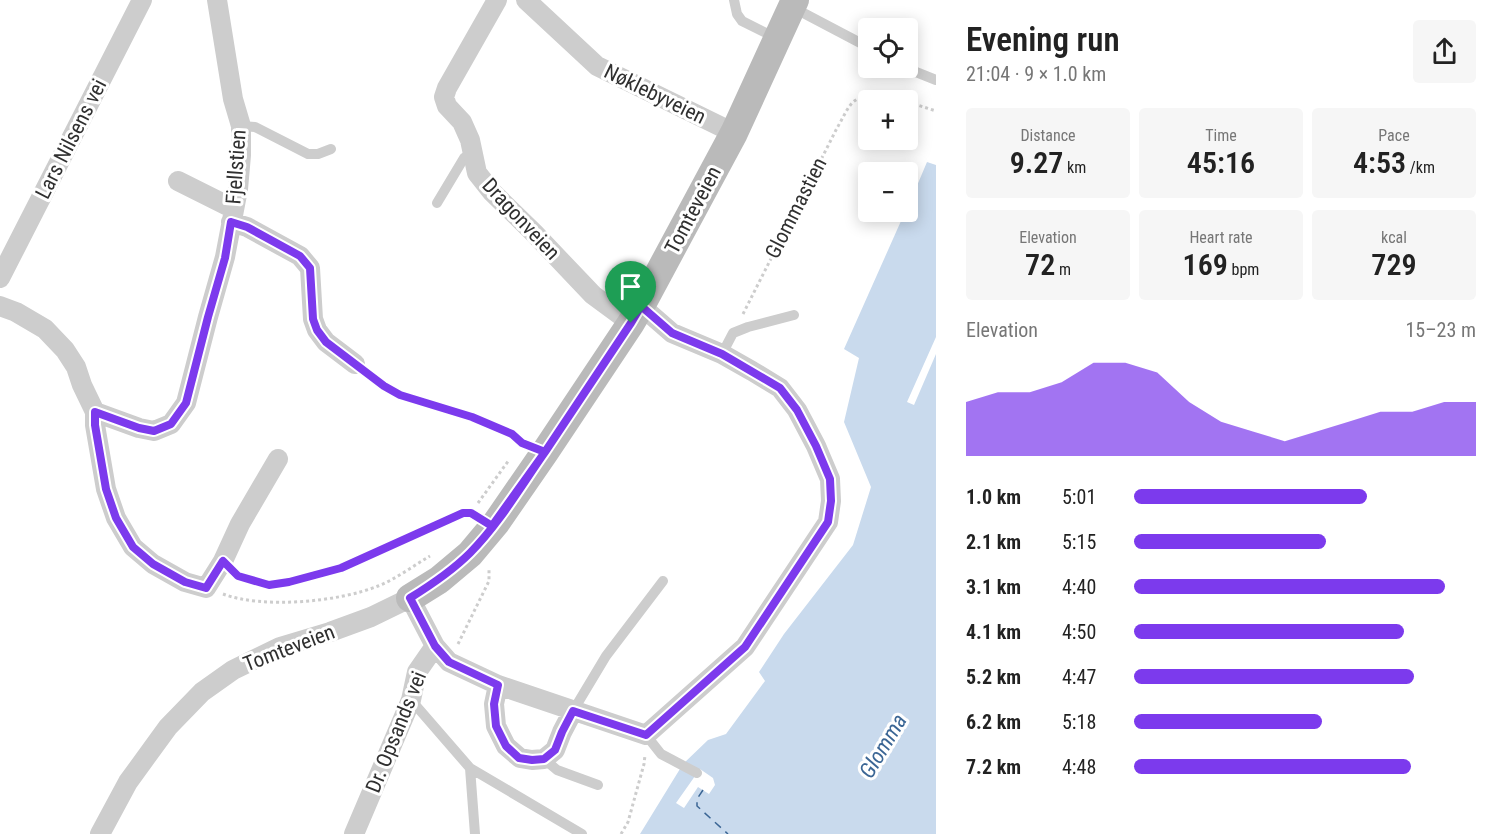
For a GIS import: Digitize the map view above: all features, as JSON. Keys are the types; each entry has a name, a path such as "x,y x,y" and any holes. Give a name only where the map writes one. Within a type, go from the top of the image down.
{"street":[{"name":"Lars Nilsens vei","path":"0,278 142,0"},
{"name":"Fjellstien","path":"95,412 154,431 171,424 186,403 225,258 241,155 241,126 233,99 217,0"},
{"name":"Dragonveien","path":"497,0 444,97 447,106 462,122 470,140 477,173 492,192 593,295 722,354 780,388 797,410 830,479 831,501 828,522 745,647 646,735"},
{"name":"Nøklebyveien","path":"526,0 597,66 734,133"},
{"name":"Tomteveien","path":"100,834 128,782 161,736 202,692 233,670 280,647 371,617 410,598 439,580 470,554 545,452 636,314 734,133 794,4"},
{"path":"178,181 233,215 247,227 300,256 310,268 313,319 317,330 326,342 355,363"},
{"path":"0,306 16,312 45,329 65,350 76,367 95,412 95,425 106,489 116,518 133,547 153,564 185,582 206,588 278,459"},
{"path":"410,598 435,646"},
{"name":"Dr. Opsands vei","path":"354,834 411,700 417,672 435,646 449,662 498,685 646,735"},
{"path":"498,685 494,704 496,726 506,746 519,758 544,759 555,750 573,711"}],"lane":[{"path":"734,0 736,14 742,21 778,39"},
{"path":"794,4 858,42"},
{"path":"918,73 936,80"},
{"path":"241,126 255,127 309,153 318,154 331,149"},
{"path":"437,203 464,158 473,152"},
{"path":"722,354 733,333 795,315"},
{"path":"289,582 341,568 463,513 471,513 492,526"},
{"path":"573,711 606,656 663,581"},
{"path":"411,700 470,768 582,834"},
{"path":"646,735 661,754 697,773"},
{"path":"544,759 557,770 598,785"},
{"path":"470,768 475,834"}],"path":[{"name":"Glommastien","path":"733,333 837,128 852,103 858,99"},
{"path":"918,105 936,111"},
{"path":"355,363 384,386 400,395 472,417 512,434 522,443 545,452"},
{"path":"449,662 489,581 489,570 479,559 470,554"},
{"path":"223,561 238,576 269,585 289,582"},
{"path":"621,834 628,822 644,764 646,735"}],"water":[{"name":"Glomma","path":"927,162 936,165 936,834 640,834 683,764 708,740 726,734 765,681 759,672 784,634 853,545 871,487 844,422 859,358 844,349 901,222 918,222 918,183"}],"pier":[{"path":"936,337 936,354 914,405 907,402"},
{"path":"700,769 713,778 715,785 709,794 698,787 684,808 676,803"}],"ferry route":[{"path":"703,790 697,799 697,806 728,834"}],"route":[{"path":"631,323 545,452 492,526 471,513 463,513 341,568 269,585 238,576 223,561 206,588 185,582 153,564 133,547 116,518 106,489 95,425 95,412 154,431 171,424 186,403 225,258 231,222 247,227 300,256 310,268 313,319 317,330 326,342 384,386 400,395 472,417 512,434 522,443 545,452 495,523 470,554 439,580 410,598 435,646 449,662 498,685 494,704 496,726 506,746 519,758 544,759 555,750 573,711 646,735 745,647 828,522 831,501 830,479 816,446 797,410 780,388 722,354 672,333 641,306 631,323"}]}
